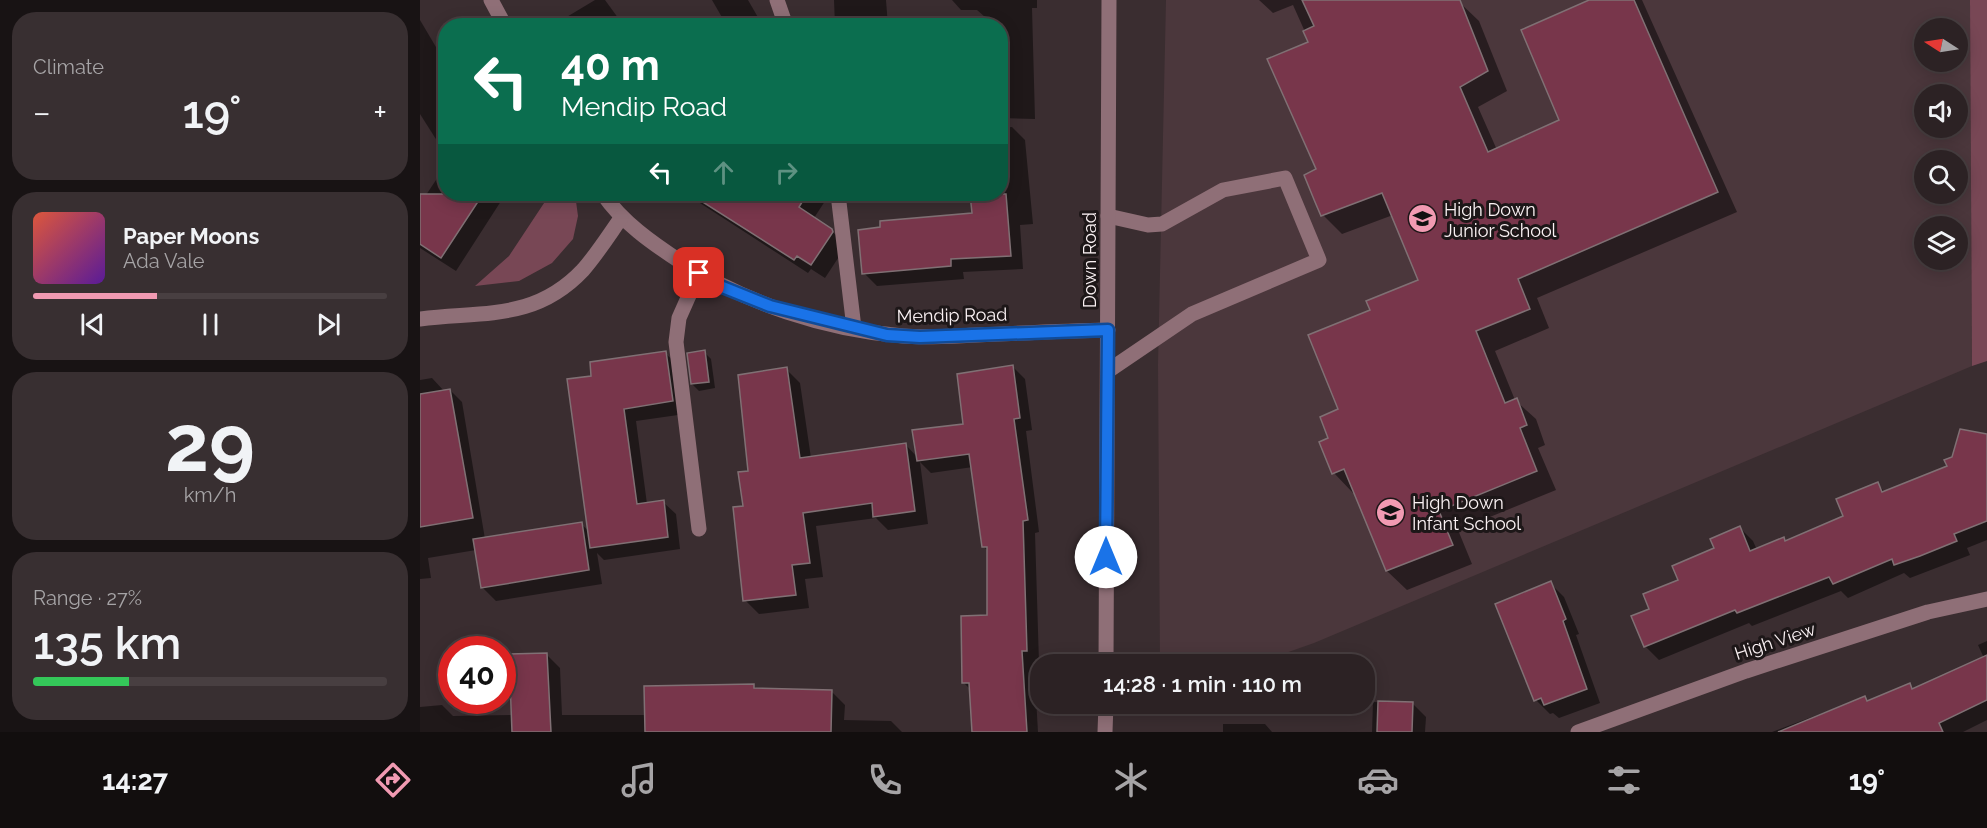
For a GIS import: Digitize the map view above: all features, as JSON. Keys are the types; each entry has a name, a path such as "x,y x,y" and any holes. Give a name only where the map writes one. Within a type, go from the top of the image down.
{"street":[{"path":"491,0 501,18"},
{"path":"777,0 783,18"},
{"name":"Down Road","path":"1106,654 1109,0"},
{"path":"1108,216 1148,225 1162,224 1223,190 1285,178 1319,260 1192,314 1108,371"},
{"name":"Mendip Road","path":"608,201 621,218 720,286 770,306 854,328 920,337 1108,330"},
{"path":"839,201 854,328"},
{"path":"420,319 501,312 550,298 585,268 621,218"},
{"path":"699,273 681,314 676,342 699,529"},
{"name":"High View","path":"1578,732 1615,716 1746,671 1928,612 1987,599"},
{"path":"1105,732 1106,714"}],"shaded area":[{"path":"1166,0 1970,0 1972,366 1314,643 1283,654 1160,654 1158,365"},
{"path":"1970,0 1987,0 1987,361 1972,366"},
{"path":"545,201 576,201 578,216 573,239 552,263 519,281 475,286 509,256"}],"building":[{"path":"1302,0 1460,0 1488,71 1460,87 1488,152 1559,120 1521,30 1589,0 1634,0 1718,192 1518,279 1530,309 1476,331 1505,403 1517,398 1527,425 1520,428 1537,471 1439,511 1453,545 1386,571 1344,469 1332,474 1319,442 1328,438 1320,417 1338,409 1308,335 1370,310 1366,301 1418,280 1382,193 1321,216 1315,202 1304,175 1316,169 1267,59 1308,42 1303,31 1314,26"},
{"path":"420,194 438,194 438,201 478,201 441,258 420,244"},
{"path":"701,201 803,201 799,207 832,229 833,232 811,265 797,256 794,260"},
{"path":"971,201 1007,201 1011,256 951,259 951,266 862,274 858,230 880,227 880,221 972,213"},
{"path":"705,350 709,382 691,384 687,353"},
{"path":"666,351 673,401 624,409 637,504 664,500 668,537 590,548 567,379 591,376 590,362"},
{"path":"1013,365 1020,418 1014,419 1028,520 1023,521 1027,651 1022,651 1027,732 972,732 969,683 962,683 961,616 987,615 987,547 982,547 969,454 917,461 912,430 963,424 957,374"},
{"path":"787,367 800,458 906,443 915,511 873,517 872,503 803,513 810,563 792,565 796,595 743,601 733,507 743,506 738,472 748,471 738,375"},
{"path":"450,389 473,518 420,527 420,394"},
{"path":"1960,429 1987,434 1987,521 1954,534 1957,541 1920,556 1894,565 1892,559 1833,584 1829,577 1737,613 1735,610 1644,647 1631,616 1649,609 1643,594 1678,580 1672,566 1714,548 1710,539 1740,526 1750,551 1784,537 1785,541 1843,516 1836,499 1878,482 1882,492 1947,466 1944,460 1952,457"},
{"path":"582,522 589,570 481,588 473,539"},
{"path":"1551,581 1566,619 1563,621 1587,689 1544,705 1541,698 1534,701 1495,604"},
{"path":"547,653 551,732 512,732 511,714 516,714 516,654"},
{"path":"1987,655 1987,700 1939,723 1943,732 1778,732 1865,696 1867,701 1910,683 1912,689"},
{"path":"754,684 754,688 832,690 831,732 645,732 644,686"},
{"path":"1378,701 1413,702 1412,732 1377,732"}],"place":[{"name":"High Down Junior School","path":"1423,219"},
{"name":"High Down Infant School","path":"1391,512"}],"route":[{"path":"699,273 720,286 770,306 887,335 920,337 1108,330 1106,557"}]}
